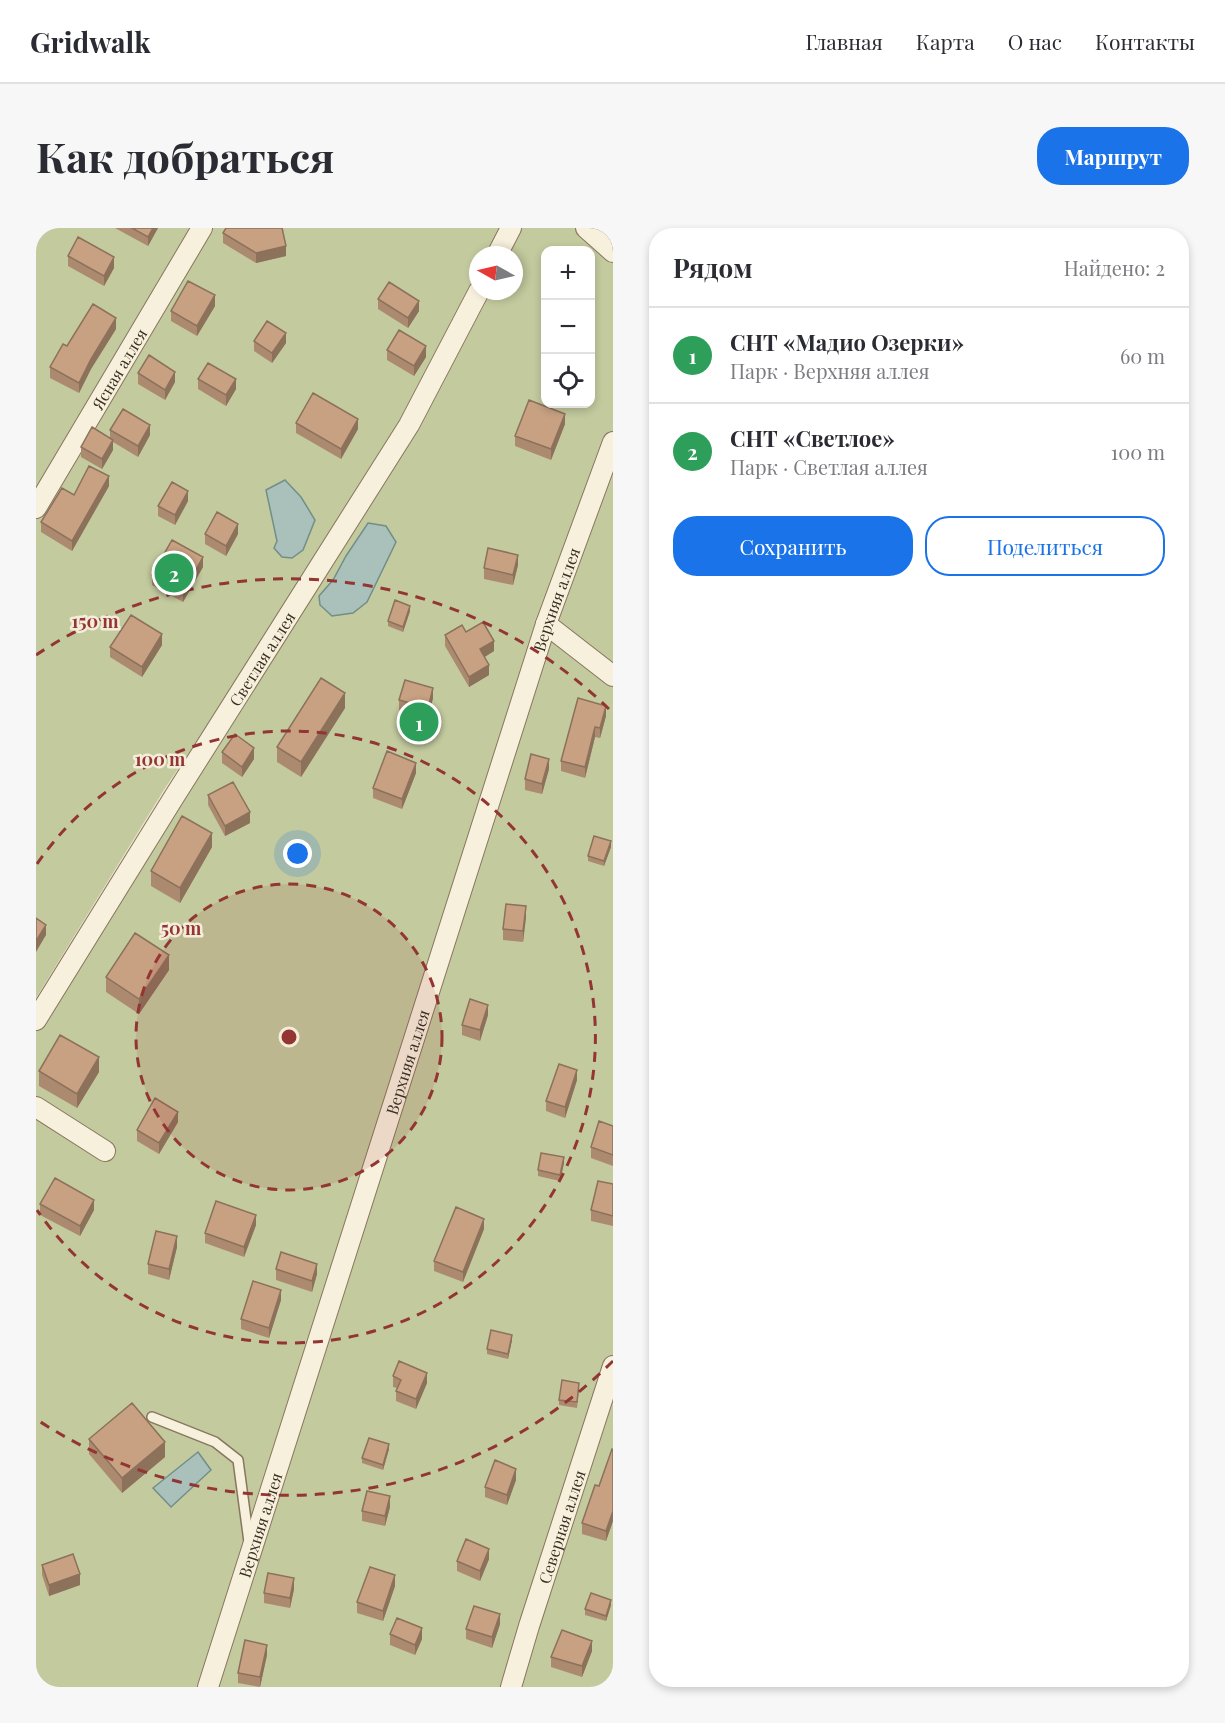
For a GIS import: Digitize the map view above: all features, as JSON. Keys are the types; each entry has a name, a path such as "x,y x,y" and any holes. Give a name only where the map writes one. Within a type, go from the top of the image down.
{"street":[{"name":"Ясная аллея","path":"36,508 202,228"},
{"path":"502,246 512,228"},
{"path":"586,228 613,252"},
{"name":"Светлая аллея","path":"36,1020 409,425 474,300"},
{"name":"Верхняя аллея","path":"208,1687 546,624 613,442"},
{"path":"546,624 613,676"},
{"path":"36,1107 105,1151"},
{"name":"Северная аллея","path":"511,1687 529,1626 610,1388 613,1366"}],"lane":[{"path":"152,1417 215,1442 238,1460 250,1552"}],"green space":[{"path":"36,228 589,228 613,248 613,1687 36,1687 36,1021 399,444 165,788 36,998"}],"water":[{"path":"285,480 301,497 315,520 303,550 292,558 282,557 274,548 277,541 266,490"},
{"path":"368,523 386,526 396,542 367,602 353,613 332,616 320,605 319,596 333,580"},
{"path":"198,1452 211,1470 171,1507 153,1488"}],"building":[{"path":"132,228 153,228 148,237"},
{"path":"226,228 282,228 286,246 256,253 223,233"},
{"path":"78,237 114,257 104,276 68,256"},
{"path":"188,281 215,295 197,326 171,311"},
{"path":"389,282 419,301 408,318 378,299"},
{"path":"93,304 116,318 79,383 50,367 63,344 67,346"},
{"path":"267,321 286,333 272,353 254,341"},
{"path":"399,330 426,346 414,366 387,350"},
{"path":"149,355 175,372 165,390 138,373"},
{"path":"208,363 236,379 226,395 198,379"},
{"path":"313,393 358,419 341,449 296,423"},
{"path":"529,400 541,405 541,408 550,408 565,414 551,449 515,436"},
{"path":"123,409 150,425 138,446 110,430"},
{"path":"92,427 113,440 102,459 81,447"},
{"path":"89,466 109,476 72,541 41,522 62,488 74,495"},
{"path":"172,482 188,491 175,515 158,506"},
{"path":"217,512 238,524 226,546 205,534"},
{"path":"172,540 203,557 183,592 152,575"},
{"path":"488,548 518,555 513,575 484,568"},
{"path":"395,600 410,606 403,627 388,621"},
{"path":"131,615 162,634 142,667 110,647"},
{"path":"483,622 494,641 480,649 489,665 469,677 445,635 462,625 466,632"},
{"path":"321,678 345,693 301,762 277,747"},
{"path":"405,680 433,688 428,708 399,700"},
{"path":"578,698 606,706 600,728 595,727 585,767 561,761"},
{"path":"235,734 254,748 242,767 222,752"},
{"path":"387,751 416,763 402,799 373,788"},
{"path":"531,754 549,759 542,784 525,779"},
{"path":"233,782 250,812 225,826 208,795"},
{"path":"182,816 212,833 180,888 151,871"},
{"path":"594,836 611,841 604,861 588,856"},
{"path":"506,904 526,906 523,931 503,929"},
{"path":"36,918 46,925 36,941"},
{"path":"135,933 169,955 139,999 106,977"},
{"path":"470,999 488,1005 480,1030 462,1025"},
{"path":"60,1035 99,1057 77,1094 39,1071"},
{"path":"559,1064 577,1070 565,1107 546,1101"},
{"path":"155,1098 178,1112 159,1143 137,1130"},
{"path":"599,1121 613,1126 613,1155 591,1147"},
{"path":"541,1153 564,1157 560,1175 538,1170"},
{"path":"55,1178 94,1200 80,1226 40,1204"},
{"path":"598,1181 613,1184 613,1216 591,1210"},
{"path":"216,1201 256,1215 244,1247 205,1233"},
{"path":"456,1207 484,1219 463,1272 434,1261"},
{"path":"156,1231 177,1236 169,1269 148,1264"},
{"path":"281,1252 317,1264 312,1281 276,1269"},
{"path":"253,1281 281,1290 269,1328 241,1319"},
{"path":"491,1330 512,1335 508,1354 487,1349"},
{"path":"399,1361 427,1373 416,1399 396,1391 401,1380 393,1376"},
{"path":"562,1380 579,1383 577,1402 559,1400"},
{"path":"132,1403 165,1442 122,1478 89,1439"},
{"path":"369,1438 389,1444 383,1465 362,1458"},
{"path":"612,1449 613,1511 606,1531 582,1523 595,1485 599,1486"},
{"path":"495,1460 516,1469 507,1495 485,1487"},
{"path":"367,1491 390,1496 385,1516 362,1511"},
{"path":"466,1539 489,1549 480,1571 457,1561"},
{"path":"73,1554 80,1574 49,1585 42,1565"},
{"path":"370,1567 395,1575 383,1611 357,1602"},
{"path":"268,1573 294,1578 290,1598 264,1593"},
{"path":"591,1593 611,1600 606,1616 585,1609"},
{"path":"474,1606 500,1614 492,1637 466,1629"},
{"path":"397,1618 422,1628 415,1645 390,1634"},
{"path":"562,1630 592,1641 582,1666 551,1657"},
{"path":"245,1640 267,1645 260,1677 238,1673"}],"place":[{"name":"СНТ «Светлое»","path":"174,573"},
{"name":"СНТ «Мадио Озерки»","path":"419,722"}]}
